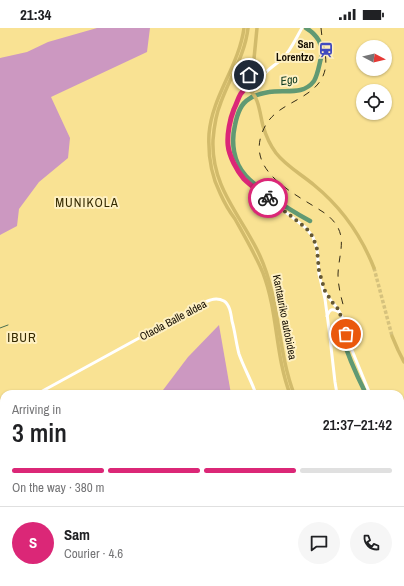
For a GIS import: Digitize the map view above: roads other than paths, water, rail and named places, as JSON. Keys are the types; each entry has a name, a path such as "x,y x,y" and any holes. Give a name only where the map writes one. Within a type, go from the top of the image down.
{"highway":[{"path":"228,205 217,188 212,171 209,150 209,132 213,110 236,58 244,28"},
{"path":"228,205 216,170 214,156 214,132 217,112 240,59 248,28"},
{"path":"255,94 260,85 260,80 255,75 253,69 257,28"},
{"path":"255,56 256,68 265,72"},
{"path":"254,63 244,82 248,89 255,94 266,134 272,147 279,157 322,192 338,208 359,236 370,256 374,268"},
{"path":"247,76 255,75"},
{"path":"248,89 254,90 258,88"},
{"name":"Kantauriko autobidea","path":"228,205 260,256 270,281 284,361 293,390"},
{"name":"Kantauriko autobidea","path":"242,227 269,291 280,361 288,390"},
{"path":"392,336 404,362"}],"street":[{"path":"255,75 265,72 284,58 302,28"},
{"path":"260,80 265,72"},
{"path":"244,82 232,114 228,134 230,154 239,173 247,182 306,228 313,237 317,249 319,274 327,316 336,390"},
{"path":"241,92 248,89"},
{"path":"319,271 328,298 338,309 349,343 368,390"},
{"name":"Otaola Balle aldea","path":"44,390 203,303 212,299 218,299 227,304 236,335 238,352 255,390"},
{"path":"327,316 332,310 339,312"}],"waterway":[{"name":"Ego","path":"306,28 319,40 322,49 318,70 314,81 310,86 304,89 267,92 253,96 246,101 239,110 234,131 233,145 238,165 249,179 281,204 310,221"},
{"path":"0,328 8,325"},
{"path":"341,333 352,364 364,390"}],"tunnel":[{"path":"374,268 392,336"}],"railway":[{"path":"321,28 326,64 320,82 306,95 279,111 269,120 261,136 259,150 262,162 269,173 279,183 326,214 338,228 341,235 338,278 344,308"}],"place":[{"name":"San Lorentzo","path":"326,50"}],"district":[{"name":"MUNIKOLA","path":"87,202"},
{"name":"IBUR","path":"22,337"}]}
